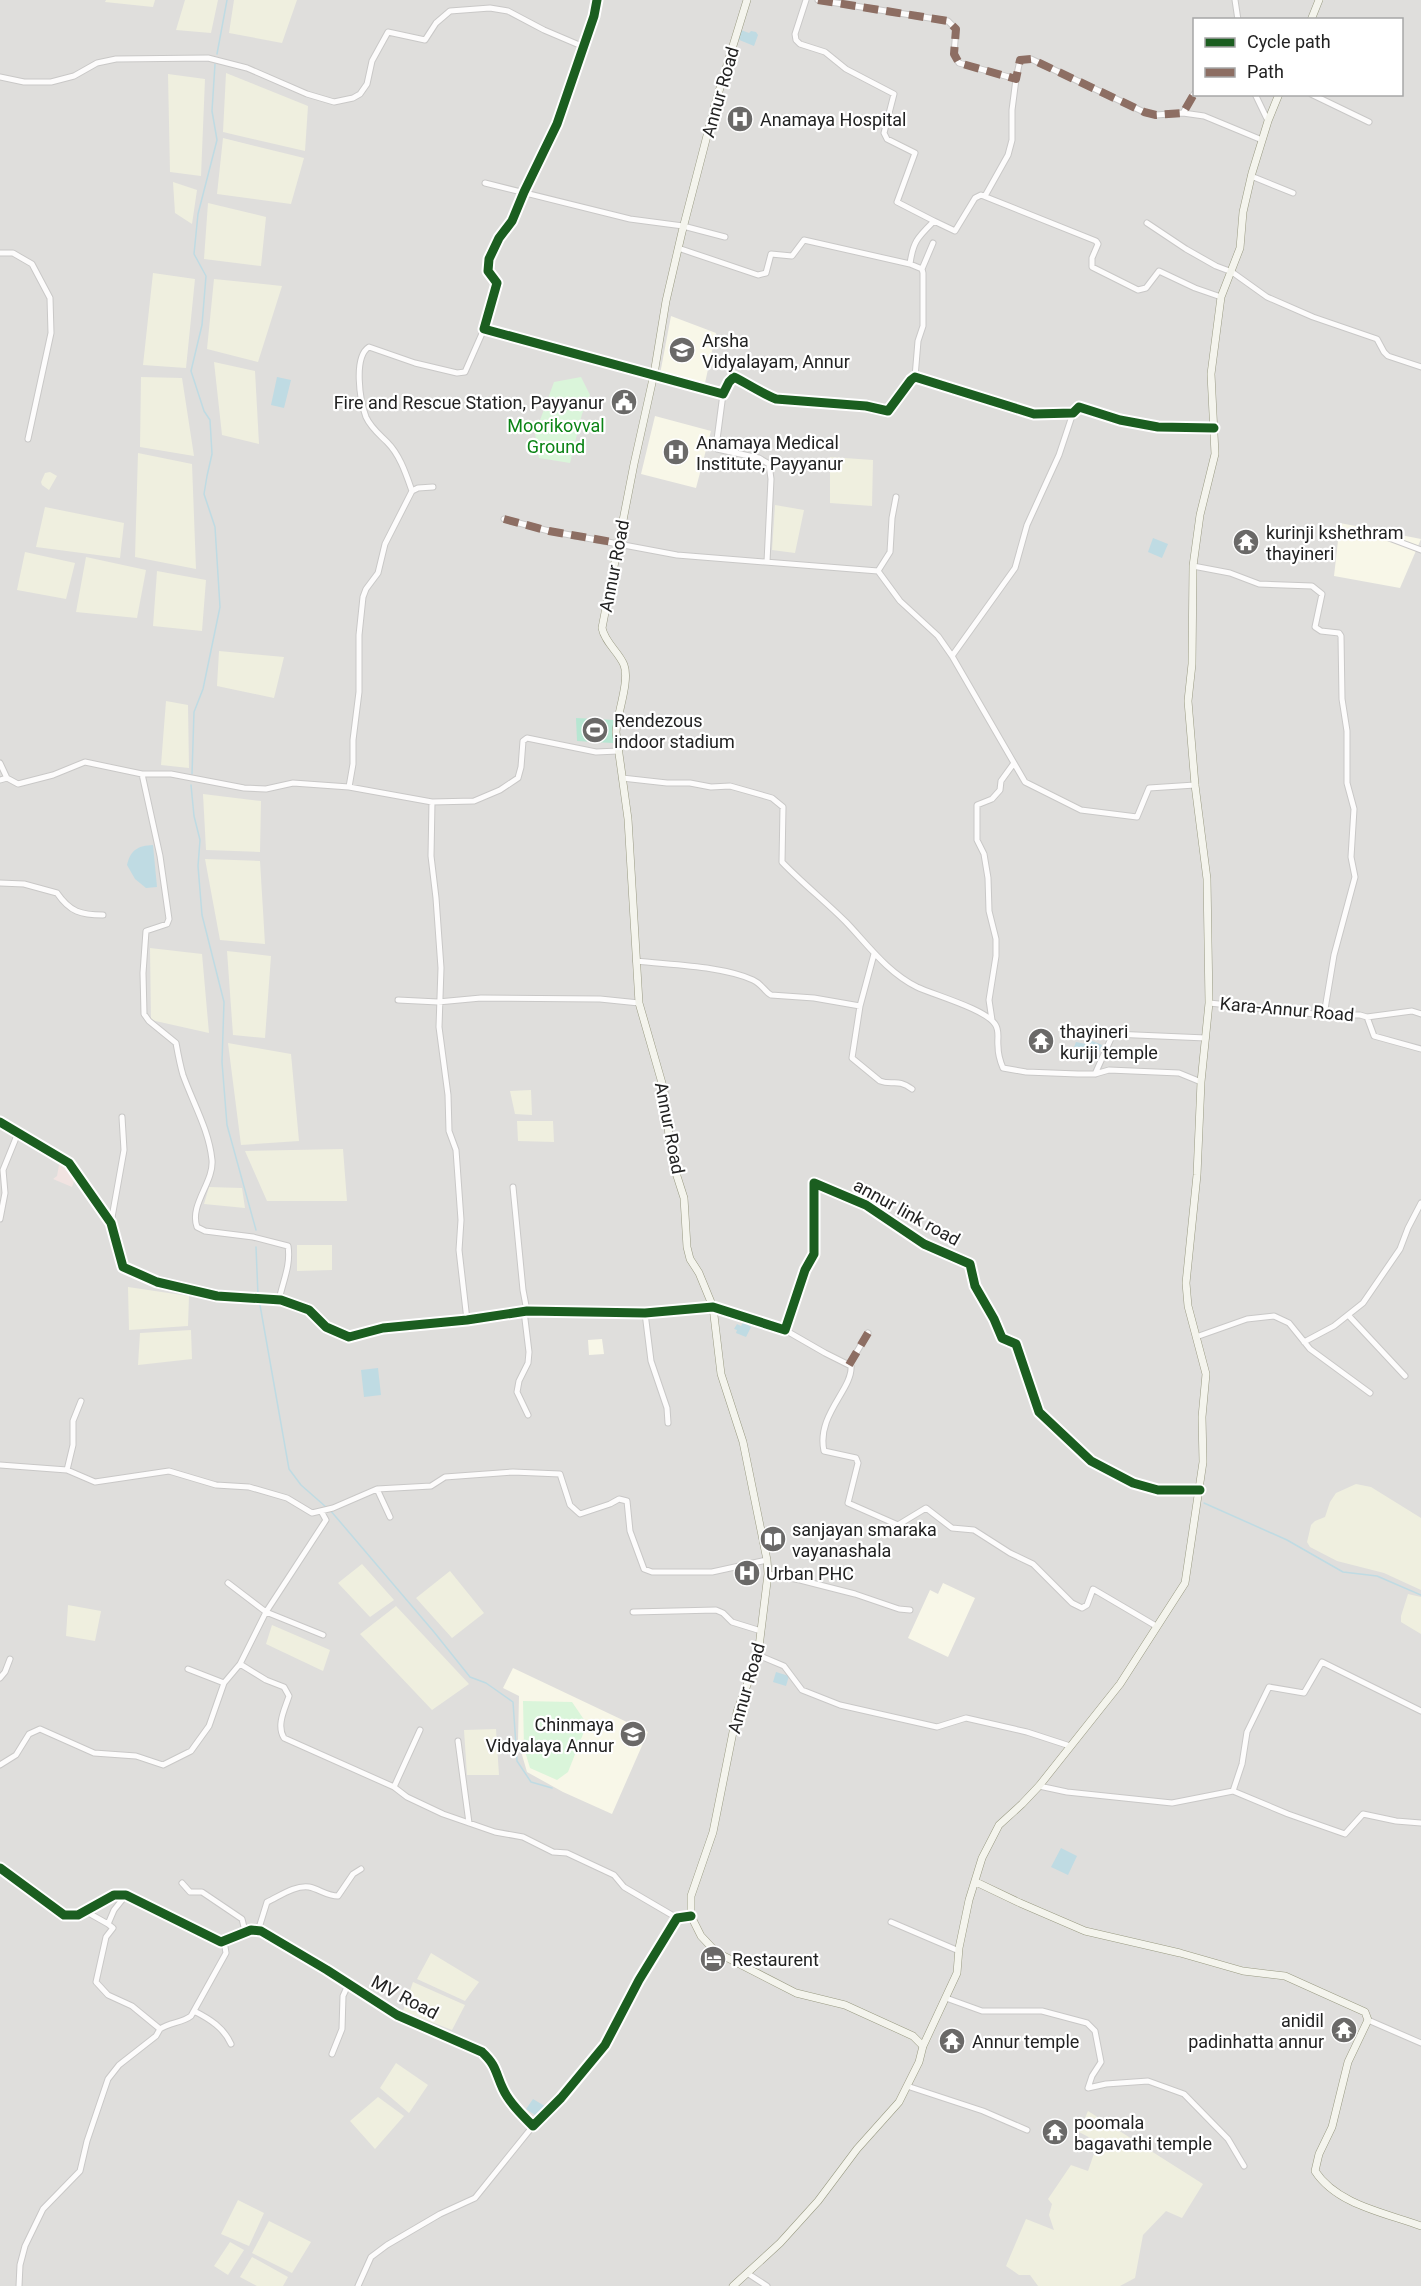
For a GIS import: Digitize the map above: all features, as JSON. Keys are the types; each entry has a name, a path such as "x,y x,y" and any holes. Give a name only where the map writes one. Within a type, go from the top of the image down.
{"main road":[{"name":"Annur Road","path":"690,1916 691,1896 713,1832 737,1712 758,1655 768,1574 743,1442 721,1374 713,1307 699,1273 690,1259 687,1247 684,1198 670,1145 664,1090 639,1003 633,885 618,751 617,718 625,667 605,637 602,628 654,374 666,301 683,226 716,101 747,0"},
{"path":"1312,18 1319,0"},
{"path":"733,2286 780,2243 818,2201 857,2149 899,2102 919,2062 923,2046 957,1973 969,1900 982,1858 999,1825 1038,1786 1120,1684 1185,1583 1203,1462 1202,1417 1206,1374 1188,1306 1186,1283 1197,1175 1201,1082 1209,1003 1207,879 1195,785 1188,701 1192,664 1192,566 1200,514 1215,454 1211,374 1221,297 1240,248 1243,212 1251,176 1268,121 1279,96"},
{"path":"976,1881 1020,1904 1085,1931 1180,1953 1243,1971 1285,1976 1365,2012 1368,2020 1348,2062 1332,2127 1319,2154 1316,2171 1322,2182 1348,2199 1421,2226"},
{"path":"690,1916 701,1936 716,1952 796,1993 845,2005 865,2014 913,2036 923,2046"}],"street":[{"path":"412,491 398,455 375,432 366,417 359,360 364,350 369,347 415,363 457,373 465,372 484,329 497,284 488,271 489,259 499,238 513,221 524,192 557,124 584,47 597,0"},
{"path":"806,0 795,34 796,40 800,44 825,52 846,69 894,94 884,133 887,139 915,153 897,202 955,231 975,198 985,196 1096,241 1098,244 1092,258 1092,267 1137,290 1146,288 1159,272 1221,297"},
{"path":"818,0 948,21 956,29 954,54 959,63 1016,79"},
{"path":"1235,0 1238,18"},
{"path":"0,77 24,82 51,82 74,76 97,63 116,59 208,58 247,68 307,94 334,102 360,94 367,84 376,52 388,32 425,40 436,23 450,11 465,8 508,11 584,47"},
{"path":"985,196 1008,155 1012,140 1012,110 1020,60 1030,59 1144,112 1156,115 1183,113 1204,116 1262,140"},
{"path":"1183,113 1193,95"},
{"path":"1256,96 1268,121"},
{"path":"1315,96 1369,122"},
{"path":"1251,176 1293,193"},
{"path":"485,183 630,219 683,226 725,237"},
{"path":"910,264 915,241 921,232 934,221"},
{"path":"1147,223 1186,249 1232,272 1267,297 1313,317 1377,339 1388,356 1421,367"},
{"path":"678,248 758,276 766,273 771,254 792,256 804,240 910,264 922,269"},
{"path":"767,562 771,479 769,464 759,458 716,447 723,394 729,382 734,377 776,399 867,406 888,411 915,377 918,341 923,326 922,269 933,243"},
{"path":"0,253 14,254 32,264 50,298 51,333 28,439"},
{"path":"484,329 723,394"},
{"path":"915,377 1034,414 1073,413"},
{"path":"952,656 1015,568 1027,525 1059,455 1073,413 1079,407 1120,420 1158,427 1214,428"},
{"path":"349,787 359,692 359,635 363,597 378,573 385,544 412,491 418,488 433,488"},
{"path":"878,571 890,552 896,497"},
{"path":"504,519 549,531 677,555 878,571 900,601 938,636 952,656 1025,782 1081,810 1137,817 1149,788 1195,785"},
{"path":"1389,538 1421,549"},
{"path":"1192,566 1230,573 1259,584 1312,586 1322,594 1315,627 1320,631 1339,633 1341,636 1342,699 1347,731 1347,783 1354,809 1351,857 1355,877 1334,955 1324,1015"},
{"path":"0,763 7,778 18,784 53,776 85,762 142,774 171,774 244,788 266,789 294,783 349,787 432,802 474,801 512,784 518,778 523,741 527,738 596,752 618,751"},
{"path":"1014,763 1001,781 1000,790 992,799 977,805 977,840 984,854 988,878 989,911 996,939 996,956 989,1000 992,1020 999,1032 998,1047 1003,1068 1026,1072 1095,1074 1109,1070 1179,1073 1201,1082"},
{"path":"142,774 160,856 169,919 167,924 146,931 142,1008 149,1021 176,1043 182,1073 210,1150 211,1172 198,1205 195,1222 197,1227 205,1231 253,1237 288,1246 287,1272 279,1300"},
{"path":"0,780 7,778"},
{"path":"622,778 690,783 711,787 730,786 772,798 783,807 782,862 845,921 874,954 903,979 918,988 965,1005 992,1020"},
{"path":"432,802 431,856 441,968 438,1002 439,1027 448,1095 449,1131 456,1150 461,1220 459,1250 467,1320"},
{"path":"0,883 24,884 57,893 67,907 87,915 103,915"},
{"path":"874,954 860,1005 852,1058 880,1081 885,1083 897,1081 912,1089"},
{"path":"636,961 736,974 758,982 765,992 771,995 814,998 860,1005"},
{"path":"398,1000 438,1002 481,998 600,999 639,1003"},
{"name":"Kara-Annur Road","path":"1209,1003 1324,1015 1360,1015 1367,1017 1374,1036 1421,1049"},
{"path":"1367,1017 1412,1011 1421,1014"},
{"path":"1095,1074 1113,1034 1206,1038"},
{"path":"111,1223 124,1150 122,1117"},
{"path":"0,1122 69,1163 111,1223 123,1267 157,1282 217,1296 279,1300 309,1311 326,1327 349,1336 383,1328 467,1320 525,1311 645,1313 713,1307 785,1330 851,1366 852,1373 831,1409 825,1426 823,1447 824,1451 856,1458 858,1463 848,1503 898,1526 926,1508 931,1509 952,1528 974,1530 1010,1553 1033,1564 1072,1603 1082,1608 1087,1605 1093,1590 1156,1626"},
{"path":"0,1219 5,1192 3,1170 18,1133"},
{"name":"annur link road","path":"785,1330 805,1270 814,1254 814,1183 866,1205 924,1244 970,1264 975,1286 1002,1338 1016,1344 1040,1412 1091,1461 1133,1483 1158,1490 1200,1490"},
{"path":"513,1187 529,1352 528,1363 519,1381 517,1392 528,1414"},
{"path":"1304,1342 1349,1316 1363,1303 1400,1249 1421,1203"},
{"path":"645,1313 651,1361 667,1408 668,1423"},
{"path":"1196,1337 1248,1319 1274,1316 1289,1323 1310,1349 1370,1393"},
{"path":"1349,1316 1405,1376"},
{"path":"849,1365 868,1333"},
{"path":"67,1470 74,1445 73,1421 81,1401"},
{"path":"1,1464 67,1470 95,1482 169,1471 216,1485 249,1486 286,1498 312,1512 333,1508 377,1489 431,1486 445,1477 513,1472 560,1474 570,1505 580,1514 610,1504 619,1498 627,1501 630,1531 644,1569 652,1572 712,1572 767,1560"},
{"path":"377,1489 390,1517"},
{"path":"0,1765 16,1755 29,1734 40,1729 94,1753 136,1756 163,1765 190,1751 209,1726 224,1683 240,1664 266,1612 326,1520 323,1511"},
{"path":"768,1574 800,1580 855,1594 899,1609 910,1610"},
{"path":"228,1583 266,1612 322,1635"},
{"path":"633,1612 716,1610 732,1622 761,1631"},
{"path":"758,1655 784,1666 802,1690 840,1705 937,1727 966,1718 1027,1732 1070,1746"},
{"path":"0,1678 10,1659"},
{"path":"1233,1791 1242,1764 1247,1732 1269,1687 1304,1693 1322,1662 1421,1711"},
{"path":"240,1664 266,1680 284,1687 290,1696 281,1719 280,1732 284,1738 394,1787 407,1797 443,1814 495,1832 523,1837 553,1852 567,1853 614,1875 624,1887 661,1910 677,1918 690,1916"},
{"path":"188,1669 224,1683"},
{"path":"394,1787 420,1730"},
{"path":"458,1741 469,1823"},
{"path":"1038,1786 1067,1792 1172,1803 1233,1791 1345,1834 1363,1814 1396,1821 1421,1823"},
{"path":"0,1868 64,1915 72,1916 86,1911 114,1895 126,1895 221,1942 226,1953 192,2016 160,2029 156,2036 119,2065 108,2079 87,2141 80,2171 43,2209 25,2246 20,2265 19,2286"},
{"path":"258,1931 267,1902 301,1887 311,1887 331,1896 338,1896 353,1874 361,1869"},
{"path":"183,1883 189,1892 202,1892 242,1919 245,1931"},
{"path":"108,1924 114,1910 126,1895"},
{"path":"86,1911 113,1928 106,1937 96,1982 108,1995 132,2006 160,2029"},
{"path":"358,2286 371,2257 440,2214 475,2198 533,2126 561,2098 605,2045 639,1980 677,1918"},
{"path":"891,1922 959,1951"},
{"name":"MV Road","path":"221,1942 245,1931 258,1931 327,1970 397,2015 482,2052 491,2060 506,2093 533,2126"},
{"path":"332,2054 342,2029 343,1996 348,1985"},
{"path":"946,1998 981,2011 1042,2012 1087,2023 1095,2031 1101,2062 1088,2088 1092,2089 1106,2084 1148,2081 1184,2094 1228,2139 1244,2166"},
{"path":"194,2011 222,2029 231,2044"},
{"path":"1368,2020 1421,2043"},
{"path":"907,2086 983,2111 1027,2130"},
{"path":"747,2273 767,2286"}],"shaded area":[{"path":"0,0 1421,0 1421,2286 0,2286"},
{"name":"Anamaya Hospital","path":"742,111 748,114 744,128 731,121"},
{"path":"671,316 716,333 705,383 660,374"},
{"name":"Anamaya Medical Institute, Payyanur","path":"655,416 711,431 696,488 641,474"},
{"path":"1340,523 1421,539 1400,588 1334,576"},
{"path":"65,1162 70,1164 68,1170 76,1175 72,1187 53,1179 57,1176 59,1165 63,1167"},
{"path":"602,1339 604,1354 589,1355 588,1340"},
{"path":"943,1583 975,1598 948,1657 908,1638 930,1590 938,1594"},
{"path":"513,1668 648,1732 612,1814 563,1792 527,1772 518,1741 519,1696 503,1688"}],"green space":[{"path":"106,0 155,0 153,7 105,2"},
{"path":"185,0 218,0 211,33 176,30"},
{"path":"234,0 297,0 282,43 229,33"},
{"path":"226,73 308,106 305,151 223,132"},
{"path":"168,74 205,79 201,176 170,172"},
{"path":"223,138 304,158 291,204 217,194"},
{"path":"173,182 197,190 192,224 175,213"},
{"path":"208,203 266,217 261,266 204,259"},
{"path":"153,273 195,279 186,368 143,365"},
{"path":"214,279 282,286 258,362 207,349"},
{"path":"214,362 255,371 259,444 222,435"},
{"path":"141,377 182,378 194,456 140,447"},
{"name":"Moorikovval Ground","path":"581,377 590,395 582,414 570,463 539,458 535,434 554,382"},
{"path":"138,453 192,464 196,569 135,557"},
{"path":"830,457 873,460 872,506 830,503"},
{"path":"50,472 57,476 49,490 41,482 45,473"},
{"path":"775,505 804,510 795,553 772,550"},
{"path":"45,507 124,523 120,558 36,547"},
{"path":"25,552 75,563 66,599 17,590"},
{"path":"86,557 146,570 137,618 76,612"},
{"path":"157,571 206,580 202,631 153,626"},
{"path":"219,651 284,657 274,698 217,686"},
{"path":"166,701 188,705 189,768 161,765"},
{"name":"Rendezous indoor stadium","path":"576,718 614,720 613,743 577,741"},
{"path":"203,794 261,801 260,852 206,850"},
{"path":"205,859 260,861 265,944 220,940"},
{"path":"150,948 202,954 209,1033 151,1020"},
{"path":"227,951 271,956 265,1038 233,1035"},
{"path":"228,1043 291,1054 299,1141 241,1145"},
{"path":"531,1090 532,1115 515,1114 510,1091"},
{"path":"517,1121 553,1121 554,1142 518,1141"},
{"path":"343,1149 347,1201 267,1201 245,1151"},
{"path":"209,1187 242,1188 245,1208 204,1204"},
{"path":"297,1245 332,1245 332,1270 297,1271"},
{"path":"128,1287 189,1296 188,1326 129,1330"},
{"path":"191,1330 192,1359 138,1365 140,1333"},
{"path":"1356,1484 1371,1487 1421,1518 1421,1590 1384,1573 1337,1561 1310,1547 1307,1542 1311,1525 1325,1517 1336,1493"},
{"path":"362,1564 394,1600 370,1617 338,1583"},
{"path":"450,1571 484,1613 452,1638 416,1598"},
{"path":"1408,1594 1421,1597 1421,1634 1401,1622"},
{"path":"68,1605 101,1611 95,1641 66,1636"},
{"path":"396,1606 469,1684 432,1710 360,1634"},
{"path":"272,1625 330,1650 323,1671 266,1644"},
{"path":"523,1701 572,1702 587,1724 568,1772 557,1780 530,1768 524,1748"},
{"path":"496,1729 499,1775 467,1775 464,1730"},
{"path":"431,1953 479,1982 465,2001 417,1979"},
{"path":"413,1982 465,2005 452,2030 403,2011"},
{"path":"396,2063 428,2085 409,2113 380,2088"},
{"path":"378,2097 404,2116 375,2149 350,2121"},
{"path":"1088,2111 1203,2184 1182,2218 1166,2211 1143,2235 1135,2278 1120,2286 1038,2286 1030,2275 1019,2275 1006,2266 1026,2219 1054,2230 1049,2215 1052,2204 1048,2199 1071,2165 1088,2171 1098,2142 1079,2132"},
{"path":"238,2200 264,2213 249,2246 221,2234"},
{"path":"269,2221 311,2242 292,2273 252,2253"},
{"path":"230,2242 244,2250 228,2275 214,2266"},
{"path":"252,2257 288,2277 283,2286 257,2286 240,2277"}],"water":[{"path":"741,30 749,33 756,32 758,35 754,46 737,39"},
{"path":"277,377 291,380 284,408 271,405"},
{"path":"1153,538 1168,544 1162,558 1148,552"},
{"path":"153,845 157,887 146,888 135,879 127,865 136,849"},
{"path":"1090,1040 1102,1045 1095,1059 1074,1047 1076,1042 1086,1044"},
{"path":"744,1320 750,1323 748,1325 751,1327 746,1337 736,1333 737,1330 734,1329 737,1324 741,1326"},
{"path":"378,1368 381,1395 364,1397 361,1370"},
{"path":"776,1672 789,1676 786,1686 773,1682"},
{"path":"1061,1848 1077,1856 1068,1875 1051,1867"},
{"path":"533,2099 548,2108 541,2119 526,2109"}],"waterway":[{"path":"217,54 227,0"},
{"path":"207,476 212,454 210,420 204,411 191,371 202,325 206,276 194,254 198,214 217,140 212,111 215,64"},
{"path":"192,774 194,712 203,689 220,607 215,527 204,494 207,476 204,494"},
{"path":"191,785 194,816 200,840 198,866 202,915 224,1002 222,1062 227,1125 256,1230"},
{"path":"256,1247 258,1295"},
{"path":"260,1305 289,1469 301,1485 326,1507"},
{"path":"1204,1503 1287,1540 1343,1572 1377,1576 1421,1595"},
{"path":"330,1510 470,1677 486,1683 513,1702 517,1761 531,1782 552,1788"}],"marked path":[{"path":"818,0 948,21 956,29 954,54 959,63 1016,79 1020,60 1031,59 1144,112 1156,115 1183,113 1193,96"},
{"path":"504,519 549,531 618,543"},
{"path":"849,1365 868,1333"}],"cycle path":[{"path":"597,0 594,16 557,124 512,221 499,238 489,259 488,271 497,283 484,329 723,394 734,377 776,399 866,406 888,411 915,377 1034,414 1073,413 1079,407 1120,420 1158,427 1214,428"},
{"path":"0,1122 69,1163 111,1223 123,1267 157,1282 217,1296 281,1300 309,1310 326,1327 349,1337 383,1328 467,1320 527,1311 645,1313 713,1307 785,1330 805,1270 814,1254 814,1183 866,1205 924,1244 970,1264 975,1286 1002,1338 1016,1344 1039,1412 1091,1461 1133,1483 1158,1490 1200,1490"},
{"path":"0,1868 64,1915 78,1915 114,1895 126,1895 221,1942 251,1930 261,1931 397,2015 482,2052 493,2065 509,2099 533,2126 561,2098 605,2045 639,1980 677,1918 691,1916"}],"place":[{"name":"Anamaya Hospital","path":"740,119"},
{"name":"Arsha Vidyalayam, Annur","path":"682,350"},
{"name":"Fire and Rescue Station, Payyanur","path":"624,402"},
{"name":"Anamaya Medical Institute, Payyanur","path":"676,452"},
{"name":"kurinji kshethram thayineri","path":"1246,542"},
{"name":"Rendezous indoor stadium","path":"595,730"},
{"name":"thayineri kuriji temple","path":"1041,1041"},
{"name":"sanjayan smaraka vayanashala","path":"773,1539"},
{"name":"Urban PHC","path":"747,1573"},
{"name":"Chinmaya Vidyalaya Annur","path":"633,1734"},
{"name":"Restaurent","path":"713,1959"},
{"name":"anidil padinhatta annur","path":"1344,2030"},
{"name":"Annur temple","path":"952,2041"},
{"name":"poomala bagavathi temple","path":"1055,2132"}]}
